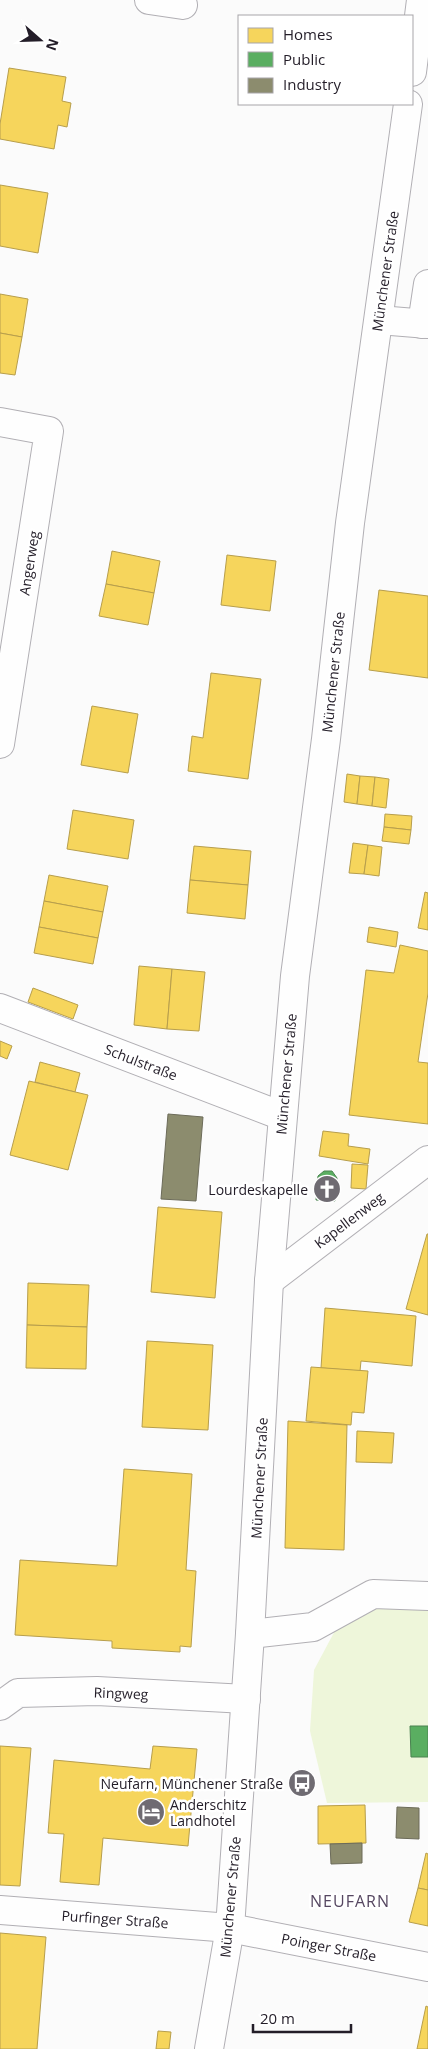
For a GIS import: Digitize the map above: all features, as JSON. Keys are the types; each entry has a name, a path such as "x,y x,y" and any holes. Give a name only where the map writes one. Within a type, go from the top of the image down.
{"street":[{"path":"149,0 182,5"},
{"path":"413,64 421,0"},
{"name":"Münchener Straße","path":"210,2049 230,1928 250,1634 269,1281 295,976 326,739 350,523 408,105"},
{"path":"379,320 425,324 428,284"},
{"name":"Angerweg","path":"0,422 49,431 0,744"},
{"name":"Schulstraße","path":"0,1008 282,1116"},
{"name":"Kapellenweg","path":"269,1281 428,1160"},
{"path":"250,1634 313,1627 373,1594 428,1596"},
{"name":"Ringweg","path":"0,1706 18,1694 97,1691 246,1699"},
{"name":"Purfinger Straße","path":"0,1910 230,1928"},
{"name":"Poinger Straße","path":"230,1928 428,1967"}],"green space":[{"path":"375,1604 428,1604 428,1802 327,1803 310,1731 314,1670 338,1625"}],"building: Homes":[{"path":"9,68 66,77 62,101 71,103 67,127 58,125 54,149 0,139 0,124"},
{"path":"0,185 48,193 38,253 0,246"},
{"path":"0,294 28,299 22,337 0,333"},
{"path":"0,333 22,337 15,375 0,373"},
{"path":"112,551 160,561 154,593 106,584"},
{"path":"227,555 276,561 270,611 221,605"},
{"path":"106,584 154,593 148,625 99,616"},
{"path":"379,590 428,596 428,678 369,670"},
{"path":"211,673 261,679 248,779 188,771 192,736 203,738"},
{"path":"92,706 138,714 128,773 81,765"},
{"path":"347,774 360,776 357,804 344,802"},
{"path":"360,776 375,777 372,806 357,804"},
{"path":"375,777 389,779 386,808 372,806"},
{"path":"73,810 134,820 128,859 67,849"},
{"path":"385,814 412,816 411,830 384,827"},
{"path":"384,827 411,830 409,844 382,841"},
{"path":"353,843 368,845 364,874 349,873"},
{"path":"368,845 382,847 379,876 364,874"},
{"path":"194,846 251,851 248,885 190,880"},
{"path":"49,875 108,886 103,912 44,901"},
{"path":"190,880 248,885 245,919 187,913"},
{"path":"425,892 428,893 428,930 418,928"},
{"path":"44,901 103,912 98,938 39,927"},
{"path":"39,927 98,938 93,964 34,953"},
{"path":"369,927 398,932 396,947 367,942"},
{"path":"400,945 428,951 428,993 418,1062 428,1063 428,1124 349,1115 366,970 394,973"},
{"path":"139,966 172,969 167,1029 134,1025"},
{"path":"172,969 205,972 199,1031 167,1029"},
{"path":"33,988 78,1005 73,1019 28,1002"},
{"path":"0,1041 12,1046 7,1059 0,1056"},
{"path":"40,1062 80,1073 75,1092 35,1082"},
{"path":"29,1081 88,1095 68,1170 10,1155"},
{"path":"323,1131 349,1134 348,1146 370,1149 368,1164 319,1156"},
{"path":"352,1164 368,1165 366,1189 351,1188"},
{"path":"158,1207 222,1212 215,1298 151,1292"},
{"path":"428,1234 428,1315 406,1309"},
{"path":"28,1283 89,1285 87,1327 27,1325"},
{"path":"325,1308 416,1316 412,1366 361,1361 360,1371 321,1368"},
{"path":"27,1325 87,1327 86,1369 26,1368"},
{"path":"147,1341 213,1345 208,1430 142,1427"},
{"path":"311,1367 368,1371 364,1413 352,1412 351,1425 306,1421"},
{"path":"288,1421 347,1425 344,1550 285,1548"},
{"path":"357,1431 394,1433 392,1463 356,1462"},
{"path":"124,1469 192,1474 186,1570 196,1571 191,1647 180,1646 180,1652 112,1648 112,1641 15,1635 20,1560 117,1566"},
{"path":"0,1746 31,1748 20,1886 0,1885"},
{"path":"153,1746 197,1749 188,1846 103,1838 99,1885 60,1882 64,1834 48,1833 54,1760 150,1769"},
{"path":"365,1805 366,1843 318,1844 318,1806"},
{"path":"426,1853 428,1854 428,1890 418,1888"},
{"path":"418,1888 428,1890 428,1926 409,1922"},
{"path":"0,1933 46,1937 37,2049 0,2049"},
{"path":"426,2006 428,2007 428,2049 417,2049"},
{"path":"158,2031 171,2032 169,2049 156,2049"}],"building: Public":[{"name":"Lourdeskapelle","path":"324,1171 332,1171 337,1178 335,1201 316,1200 318,1176"},
{"path":"410,1726 428,1726 428,1757 411,1757"}],"building: Industry":[{"path":"168,1114 203,1117 196,1201 161,1199"},
{"path":"397,1807 419,1808 419,1839 396,1838"},
{"path":"362,1843 362,1863 331,1864 330,1844"}],"place":[{"name":"Lourdeskapelle","path":"327,1189"},
{"name":"Neufarn, Münchener Straße","path":"302,1783"},
{"name":"Anderschitz Landhotel","path":"151,1812"}],"district":[{"name":"NEUFARN","path":"350,1901"}]}
